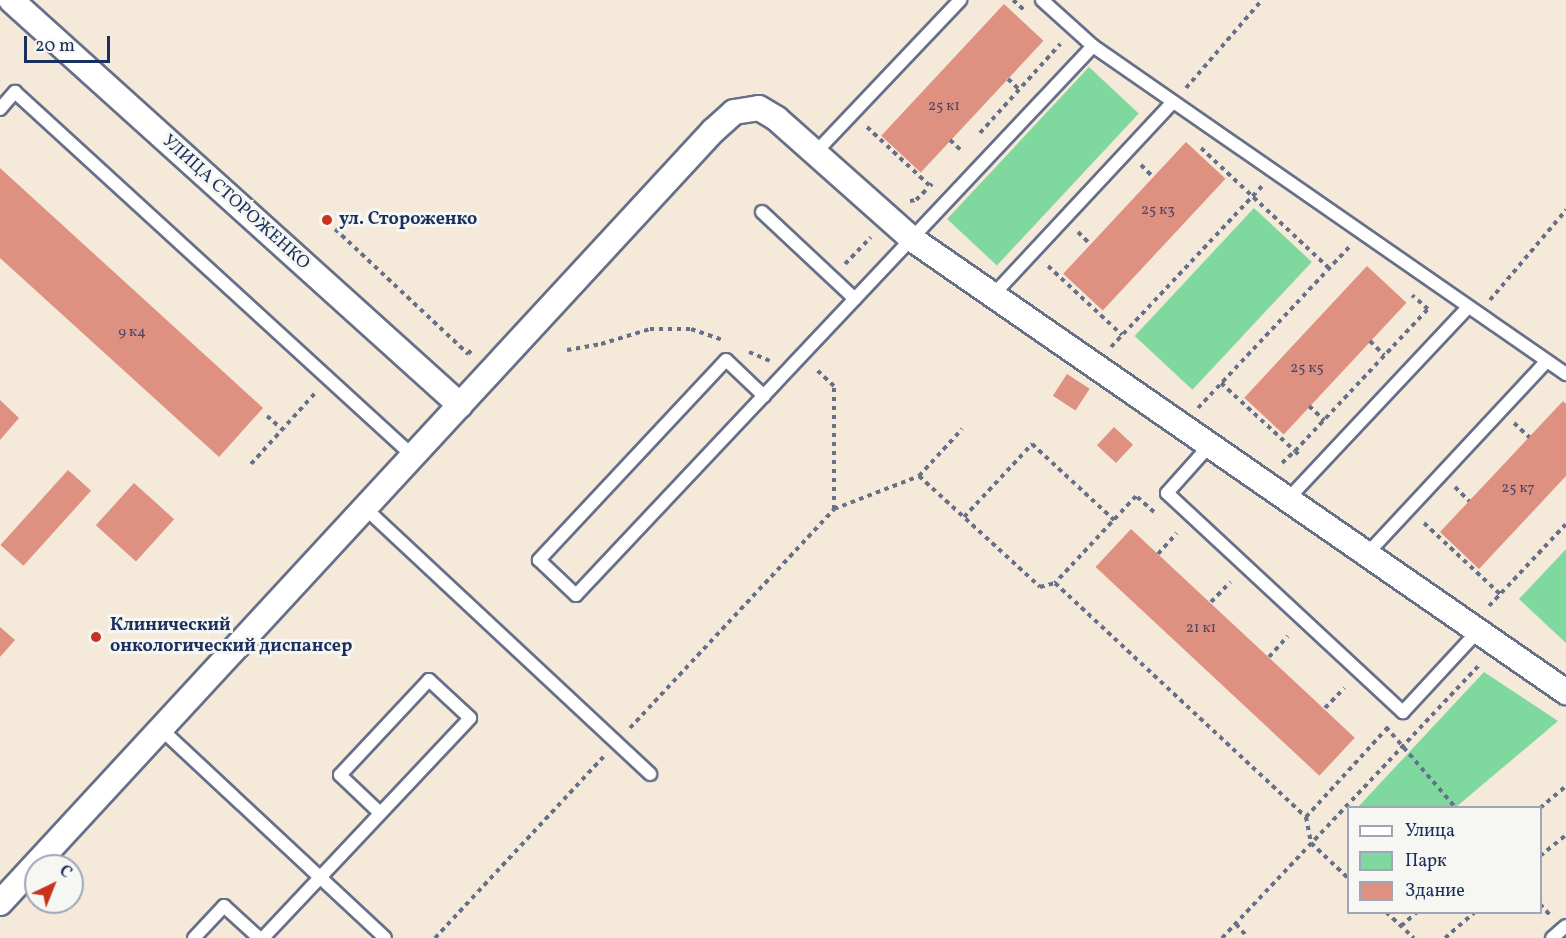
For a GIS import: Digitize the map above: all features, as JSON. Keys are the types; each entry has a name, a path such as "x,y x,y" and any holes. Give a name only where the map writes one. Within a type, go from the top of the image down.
{"street":[{"name":"УЛИЦА СТОРОЖЕНКО","path":"11,0 460,405"},
{"path":"0,903 713,131 734,112 759,108 777,119 912,239 1566,692"}],"lane":[{"path":"815,153 960,0"},
{"path":"1042,0 1093,46 1566,374"},
{"path":"764,396 726,360 539,560 576,596 764,396 788,370 1093,46"},
{"path":"0,109 15,92 413,456"},
{"path":"993,295 1173,102"},
{"path":"762,212 855,299"},
{"path":"1287,500 1473,311"},
{"path":"1366,555 1547,361"},
{"path":"1209,446 1167,493 1402,712 1473,629"},
{"path":"365,508 650,774"},
{"path":"194,938 224,906 261,938 320,878 470,718 429,680 340,775 380,813"},
{"path":"161,729 384,938"},
{"path":"1552,938 1566,926"}],"path":[{"path":"1013,0 1029,15"},
{"path":"1173,102 1262,0"},
{"path":"977,136 1062,46 1053,38"},
{"path":"1008,79 1020,90"},
{"path":"860,135 874,118"},
{"path":"866,127 930,186"},
{"path":"950,140 962,151"},
{"path":"954,160 970,144"},
{"path":"1200,147 1329,268"},
{"path":"1137,162 1153,177"},
{"path":"1093,366 1275,173"},
{"path":"832,278 903,202 916,200 938,177"},
{"path":"1473,311 1566,210"},
{"path":"334,229 468,354"},
{"path":"1075,229 1090,244"},
{"path":"1180,426 1361,233"},
{"path":"1044,262 1122,335"},
{"path":"1221,383 1295,452 1428,309 1404,286"},
{"path":"567,350 601,344 650,328 691,329 728,342"},
{"path":"1370,341 1385,355"},
{"path":"738,347 788,370"},
{"path":"251,464 329,379"},
{"path":"834,386 834,509"},
{"path":"1309,406 1324,420"},
{"path":"1505,429 1521,413"},
{"path":"267,416 282,430"},
{"path":"1512,422 1529,437"},
{"path":"435,938 834,509 919,476 962,429"},
{"path":"964,518 1032,444 1114,520"},
{"path":"919,476 1040,587 1055,584 1136,496"},
{"path":"1460,477 1453,485 1470,501"},
{"path":"1420,519 1500,594"},
{"path":"1473,629 1500,594 1566,524"},
{"path":"1158,554 1177,533"},
{"path":"1211,602 1230,582"},
{"path":"1055,584 1306,817 1311,843 1347,877"},
{"path":"1269,657 1288,636"},
{"path":"1222,938 1497,645"},
{"path":"1325,708 1344,688"},
{"path":"1306,817 1388,728 1455,806"},
{"path":"1541,806 1566,786"},
{"path":"1542,854 1566,835"},
{"path":"1388,914 1414,938"},
{"path":"1401,926 1415,914"},
{"path":"1445,938 1473,914"},
{"path":"1236,924 1248,938"}],"green space":[{"path":"1089,67 1139,113 997,265 947,219"},
{"path":"1254,208 1312,262 1192,390 1135,336"},
{"path":"1566,549 1566,643 1519,599"},
{"path":"1484,672 1558,721 1457,806 1359,806"}],"building":[{"path":"1004,4 1043,41 921,172 881,136"},
{"path":"1186,142 1225,179 1103,310 1063,274"},
{"path":"0,168 263,408 219,457 0,258"},
{"path":"1367,266 1406,303 1284,434 1244,398"},
{"path":"1067,374 1090,389 1075,411 1053,396"},
{"path":"0,400 19,418 0,440"},
{"path":"1563,401 1566,404 1566,476 1479,569 1440,532"},
{"path":"1114,427 1133,445 1116,463 1097,445"},
{"path":"68,470 91,491 23,566 0,545"},
{"path":"134,483 174,519 136,561 96,525"},
{"path":"1131,529 1355,738 1319,776 1096,567"},
{"path":"0,627 15,640 0,657"}],"place":[{"name":"ул. Стороженко","path":"327,220"},
{"name":"Клинический онкологический диспансер","path":"96,637"}]}
